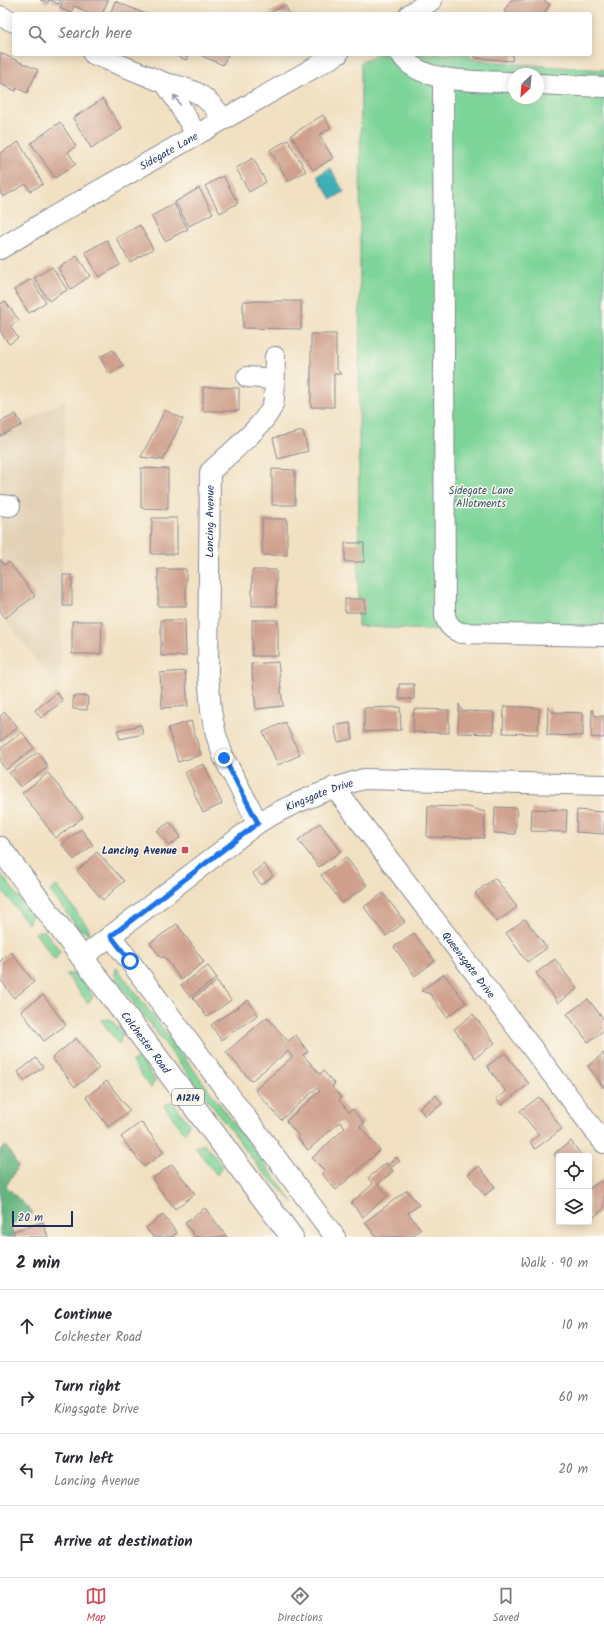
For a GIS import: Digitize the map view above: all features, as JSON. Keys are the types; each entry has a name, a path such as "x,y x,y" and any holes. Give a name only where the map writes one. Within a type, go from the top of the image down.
{"main road":[{"name":"Colchester Road","path":"0,848 292,1237"}],"street":[{"path":"413,12 432,0"},
{"path":"0,16 12,21"},
{"path":"98,56 165,84 183,86 213,105 222,119"},
{"name":"Sidegate Lane","path":"0,249 196,134 334,56"},
{"path":"403,56 406,62 420,71 443,79 508,82"},
{"path":"443,79 445,616 447,623 452,629 461,633 604,636"},
{"path":"165,84 176,98 196,134"},
{"path":"544,84 604,87"},
{"name":"Lancing Avenue","path":"258,823 224,758 216,735 211,711 208,674 210,472 266,418 273,403 275,357"},
{"path":"247,377 274,379"},
{"name":"Kingsgate Drive","path":"83,957 258,823 284,808 334,787 363,779 604,785"},
{"name":"Queensgate Drive","path":"334,787 604,1143"},
{"path":"111,936 334,1237"}],"shaded area":[{"path":"65,400 60,692 0,612 0,435"}],"green space":[{"name":"Sidegate Lane Allotments","path":"373,56 471,56 472,59 514,64 604,70 604,640 358,626 361,62"},
{"path":"0,873 32,915 28,924 0,887"},
{"path":"57,886 89,929 89,933 79,929 50,891"},
{"path":"44,930 60,951 55,960 35,933"},
{"path":"116,967 294,1203 261,1170 116,979"},
{"path":"66,974 77,974 93,996 88,1003"},
{"path":"111,1019 122,1034 119,1045 101,1020"},
{"path":"139,1058 155,1080 151,1088 132,1062"},
{"path":"172,1101 189,1124 185,1133 164,1106"},
{"path":"205,1144 222,1167 217,1175 195,1147"},
{"path":"6,1146 18,1166 6,1186 33,1213 10,1225 14,1237 0,1237 0,1150"}],"water":[{"path":"330,168 344,192 332,199 317,176"}],"building":[{"path":"40,0 49,0 48,3"},
{"path":"49,0 61,0 59,4"},
{"path":"63,0 108,0 103,12 88,12 74,6 71,12 60,8"},
{"path":"511,0 542,0 550,4 545,12 504,11"},
{"path":"115,1 141,12 111,12"},
{"path":"285,5 289,12 272,12"},
{"path":"0,53 38,70 27,93 17,88 16,91 0,84"},
{"path":"177,56 188,56 186,60"},
{"path":"202,56 227,56 223,65"},
{"path":"475,56 513,56 512,61 475,58"},
{"path":"103,99 122,129 91,148 73,118"},
{"path":"323,115 331,128 319,135 333,158 313,170 291,135"},
{"path":"60,122 76,146 68,152 76,164 55,178 31,143"},
{"path":"288,140 306,171 288,181 270,150"},
{"path":"19,142 43,184 30,191 26,184 3,197 0,192 0,153"},
{"path":"253,158 266,182 249,192 236,168"},
{"path":"223,176 238,203 220,213 205,186"},
{"path":"199,188 213,213 189,226 175,202"},
{"path":"174,204 188,229 165,241 151,216"},
{"path":"140,225 153,249 130,262 116,238"},
{"path":"107,240 120,265 99,277 85,252"},
{"path":"77,256 90,276 71,289 58,268"},
{"path":"52,267 67,290 49,301 34,278"},
{"path":"31,279 46,302 29,313 14,290"},
{"path":"5,301 19,320 10,326 18,338 9,344 0,331 0,304"},
{"path":"243,301 301,301 301,329 243,328"},
{"path":"311,334 336,334 336,368 341,374 334,374 334,407 311,407"},
{"path":"113,350 123,366 109,374 100,357"},
{"path":"203,387 239,388 239,411 203,411"},
{"path":"165,410 183,419 163,460 141,457"},
{"path":"16,414 22,425 0,436 0,422"},
{"path":"303,431 308,451 278,459 273,438"},
{"path":"141,468 168,469 168,509 141,508"},
{"path":"272,469 295,470 295,505 272,505"},
{"path":"152,518 177,518 177,554 151,554"},
{"path":"262,519 287,519 287,555 262,555"},
{"path":"345,543 364,543 364,562 345,562"},
{"path":"0,559 4,565 9,562 35,596 5,618 0,611"},
{"path":"158,569 186,569 186,606 158,606"},
{"path":"252,570 276,570 276,606 252,606"},
{"path":"63,575 72,575 72,606 63,606"},
{"path":"345,599 365,599 365,612 345,612"},
{"path":"161,620 185,620 186,656 161,656"},
{"path":"252,620 278,620 278,656 252,656"},
{"path":"72,621 102,621 101,654 72,654"},
{"path":"278,662 283,706 256,709 251,664"},
{"path":"185,671 188,706 162,708 160,673"},
{"path":"399,684 414,684 414,699 399,699"},
{"path":"57,693 63,701 41,718 35,710"},
{"path":"73,696 88,696 87,710 73,709"},
{"path":"459,704 462,711 494,712 493,734 458,733"},
{"path":"548,705 552,712 583,713 583,736 547,735"},
{"path":"504,706 539,708 538,734 503,733"},
{"path":"400,707 401,730 364,732 364,708"},
{"path":"414,709 449,710 449,733 413,732"},
{"path":"592,709 595,716 604,716 604,738 591,737"},
{"path":"5,712 18,727 0,742 0,716"},
{"path":"191,721 201,755 178,762 168,728"},
{"path":"285,722 300,755 278,765 263,732"},
{"path":"350,723 353,739 338,742 334,726"},
{"path":"141,725 143,734 120,739 117,730"},
{"path":"22,732 34,748 6,770 0,762 0,749"},
{"path":"38,752 48,767 20,787 9,773"},
{"path":"204,764 222,804 203,813 185,772"},
{"path":"48,773 83,817 56,838 22,793"},
{"path":"428,806 468,807 485,812 484,838 427,837"},
{"path":"495,807 517,808 515,834 494,833"},
{"path":"532,809 567,810 566,832 531,831"},
{"path":"577,810 604,812 604,834 576,832"},
{"path":"170,822 181,837 169,846 157,831"},
{"path":"320,823 341,851 319,867 298,840"},
{"path":"81,829 93,845 74,860 62,844"},
{"path":"97,852 124,881 103,900 77,871"},
{"path":"346,857 367,886 342,903 321,875"},
{"path":"264,864 273,876 261,885 252,873"},
{"path":"495,878 517,907 497,922 475,893"},
{"path":"383,893 405,922 386,936 364,907"},
{"path":"525,919 547,948 527,962 506,933"},
{"path":"177,924 204,962 181,980 164,956 161,958 150,943"},
{"path":"414,933 435,961 415,976 394,947"},
{"path":"11,952 34,982 14,998 0,979 0,961"},
{"path":"555,959 577,989 558,1003 536,973"},
{"path":"208,966 217,978 190,997 181,985"},
{"path":"444,974 466,1003 447,1017 430,994 421,991"},
{"path":"217,981 231,1000 207,1017 193,998"},
{"path":"43,995 66,1025 44,1041 21,1011"},
{"path":"588,999 604,1020 604,1030 588,1042 567,1014"},
{"path":"248,1000 258,1015 221,1040 211,1025"},
{"path":"473,1014 495,1043 475,1058 454,1029"},
{"path":"267,1017 288,1041 296,1035 308,1052 303,1055 320,1074 323,1071 335,1084 332,1087 341,1097 339,1100 349,1112 352,1109 364,1123 360,1127 380,1150 336,1190 322,1174 325,1171 312,1158 345,1128 340,1122 308,1150 297,1137 299,1136 286,1121 320,1091 317,1088 281,1120 255,1090 292,1057 288,1051 251,1081 226,1052"},
{"path":"76,1038 99,1068 75,1087 52,1058"},
{"path":"505,1053 529,1084 501,1105 496,1099 506,1092 487,1066"},
{"path":"604,1053 604,1088 588,1066"},
{"path":"36,1058 43,1067 24,1081 18,1072"},
{"path":"107,1081 130,1111 108,1127 86,1097"},
{"path":"436,1095 442,1104 425,1116 419,1108"},
{"path":"539,1097 562,1129 535,1149 530,1142 539,1135 520,1111"},
{"path":"141,1122 164,1152 144,1167 121,1137"},
{"path":"571,1141 580,1153 556,1153 556,1157 554,1154"},
{"path":"396,1157 400,1161 392,1167 389,1164"},
{"path":"386,1163 393,1171 378,1184 388,1195 363,1217 351,1203 373,1184 368,1178"},
{"path":"172,1164 195,1194 175,1209 152,1179"},
{"path":"479,1166 495,1187 485,1195 468,1174"},
{"path":"602,1180 604,1183 604,1209 592,1218 592,1189 592,1187"},
{"path":"407,1190 419,1205 408,1213 421,1229 411,1237 376,1237 365,1222"},
{"path":"205,1208 227,1237 195,1237 185,1223"},
{"path":"163,1215 177,1233 171,1237 153,1237 146,1228"},
{"path":"43,1222 48,1237 15,1237 13,1231"}],"place":[{"name":"Lancing Avenue","path":"185,850"}],"route":[{"path":"130,961 111,936 258,823 224,758"}]}
